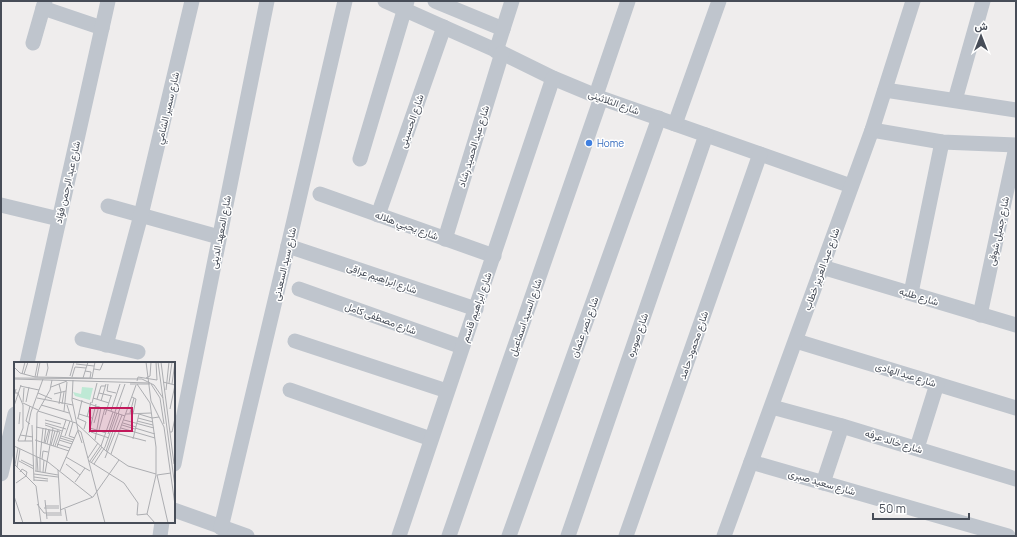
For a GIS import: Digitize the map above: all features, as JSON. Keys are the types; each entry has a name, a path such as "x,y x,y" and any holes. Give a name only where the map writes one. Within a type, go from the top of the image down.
{"street":[{"name":"شارع عبد الرحمن فؤاد","path":"27,362 108,1"},
{"name":"شارع سمير الشامي","path":"106,344 141,215 192,1"},
{"name":"شارع المعهد الدينى","path":"175,454 177,433 267,1"},
{"name":"شارع سيد السعدنى","path":"221,528 345,1"},
{"name":"شارع الثلاثينى","path":"385,1 406,5 444,27 553,78 599,97 851,186"},
{"path":"435,1 503,29"},
{"name":"شارع عبد الحميد رشاد","path":"444,238 499,52 503,29 512,1"},
{"name":"شارع السيد اسماعيل","path":"449,536 599,97 628,1"},
{"path":"675,124 719,1"},
{"name":"شارع عبد العزيز خطاب","path":"724,536 872,130 913,1"},
{"path":"955,100 983,1"},
{"path":"33,43 44,4 102,28"},
{"path":"360,159 406,5"},
{"name":"شارع الحسينى","path":"378,215 444,27"},
{"name":"شارع ابراهيم قاسم","path":"399,536 553,78"},
{"path":"885,90 1016,110"},
{"name":"شارع نصر عثمان","path":"509,536 659,118"},
{"path":"872,130 942,142 1016,146"},
{"name":"شارع صويره","path":"568,536 706,135"},
{"path":"911,293 942,142"},
{"name":"شارع جميل شوقى","path":"980,315 1016,146"},
{"name":"شارع محمود حامد","path":"626,536 760,154"},
{"name":"شارع يحيي هلاله","path":"320,194 494,256"},
{"path":"1,205 59,219"},
{"path":"108,206 219,237"},
{"name":"شارع ابراهيم عراقى","path":"288,246 476,310"},
{"name":"شارع طلبه","path":"822,267 1016,325"},
{"name":"شارع مصطفى كامل","path":"299,288 462,347"},
{"path":"82,339 138,352"},
{"path":"295,341 447,391"},
{"name":"شارع عبد الهادى","path":"796,341 1016,408"},
{"path":"917,448 937,384"},
{"path":"290,390 431,439"},
{"name":"شارع خالد عرفه","path":"772,406 917,448 1016,479"},
{"path":"6,470 14,420"},
{"path":"823,483 842,426"},
{"name":"شارع سعيد صبرى","path":"751,462 1008,536"},
{"path":"175,510 247,536"},
{"path":"160,536 162,523"}],"place":[{"name":"Home","path":"589,143"}]}
